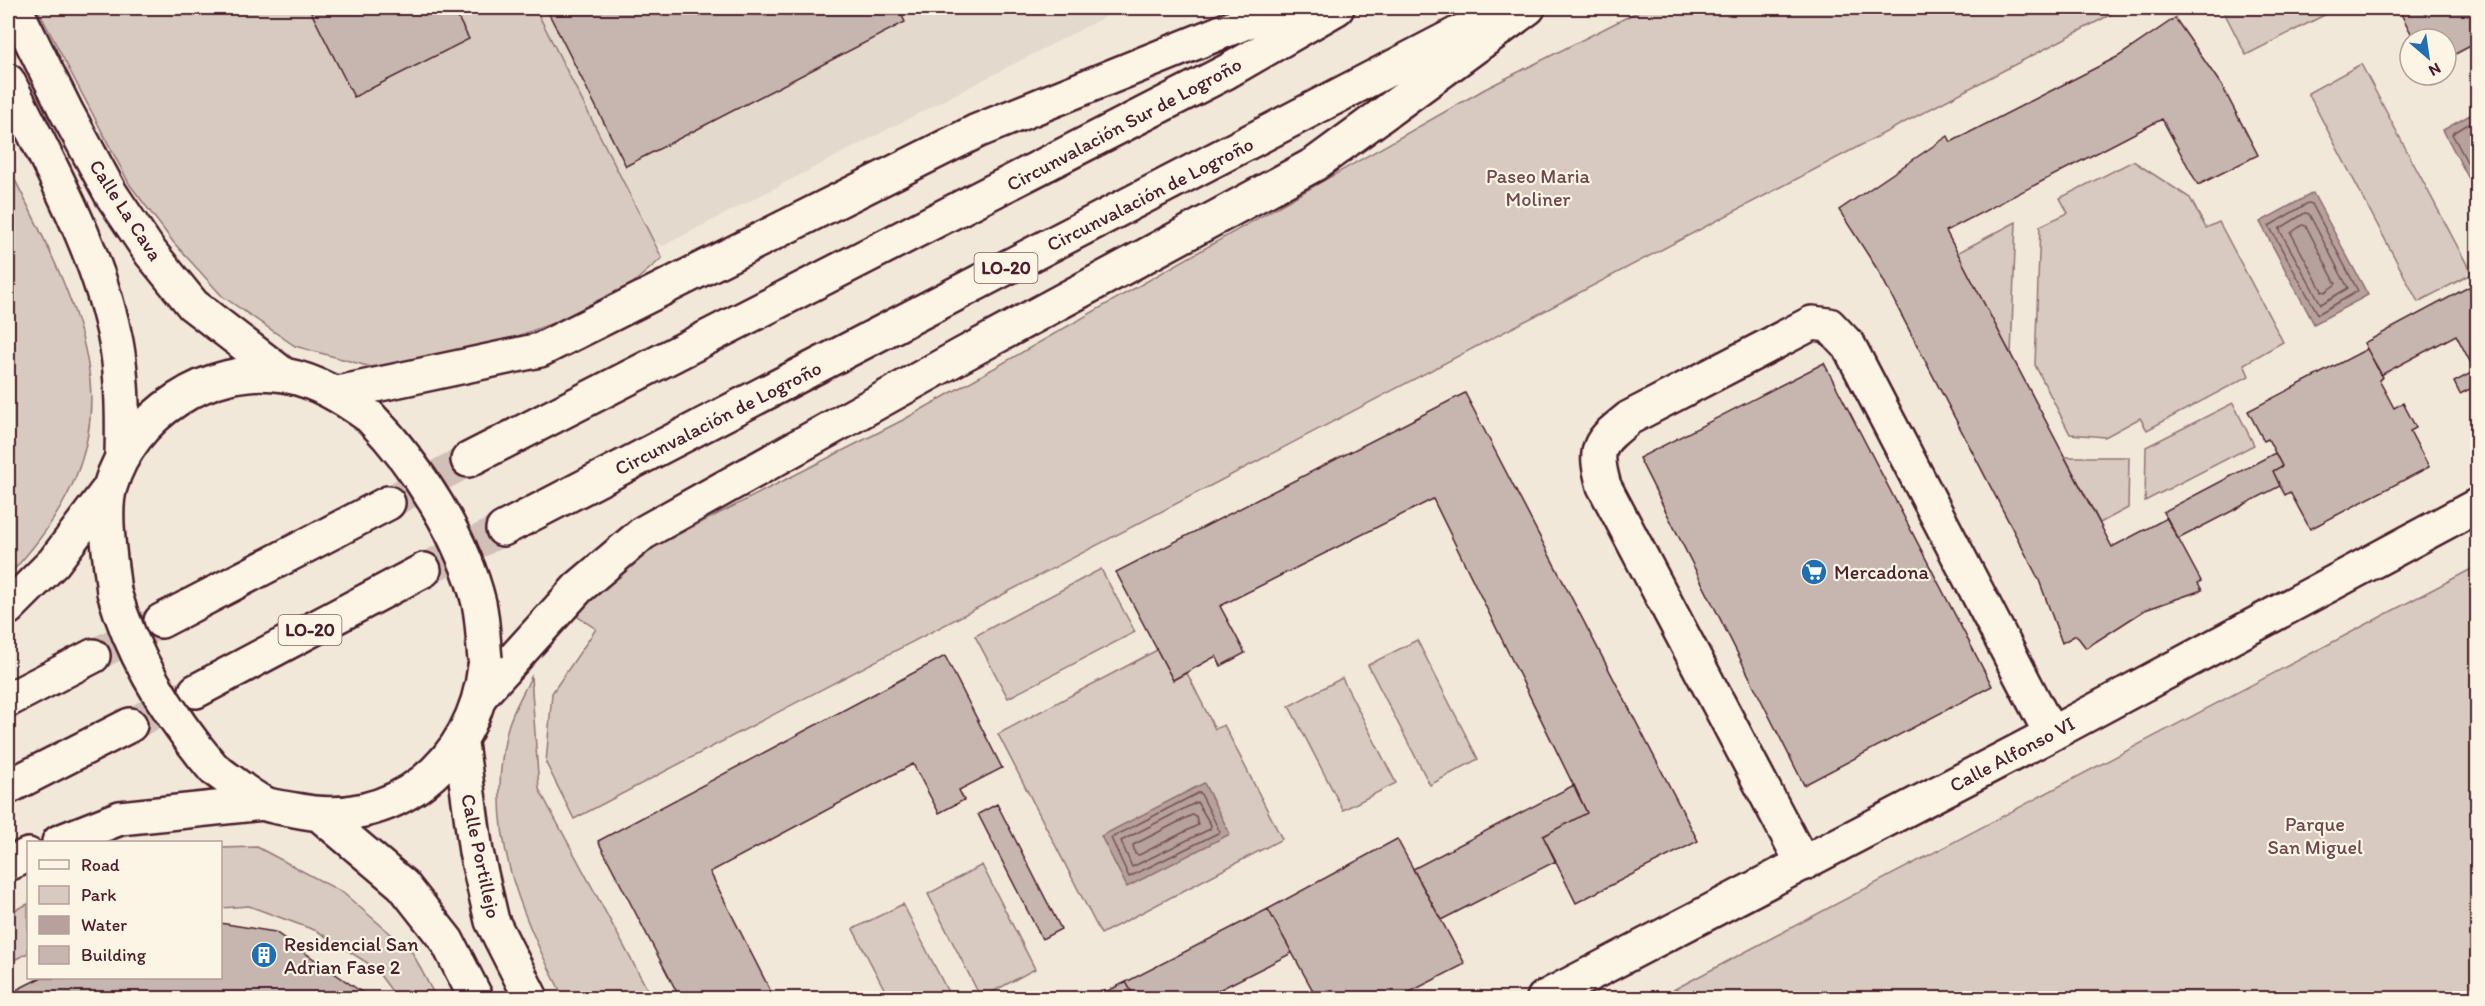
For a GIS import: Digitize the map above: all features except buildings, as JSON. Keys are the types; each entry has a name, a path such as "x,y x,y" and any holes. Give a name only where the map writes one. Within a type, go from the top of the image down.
{"main road":[{"name":"Calle La Cava","path":"15,8 66,111 111,194 150,252 193,305 284,375"},
{"path":"338,393 540,350 977,131 1281,8"},
{"name":"Circunvalación Sur de Logroño","path":"468,460 1227,72 1337,8"},
{"name":"Circunvalación de Logroño","path":"503,529 1509,8"},
{"path":"482,694 578,588 643,533 962,354 1315,164 1528,8"},
{"path":"8,81 74,215 99,278 116,342 123,418 123,455"},
{"path":"1803,864 1604,486 1597,459 1606,437 1629,418 1812,323 1829,325 1849,346 2051,734"},
{"path":"8,608 54,562 109,489 123,455 152,417 191,391 236,376 284,375 338,393 370,417 412,467 432,498 460,552 479,603 486,659 482,694 461,743 434,774 400,797 362,812 320,815 264,803 120,818 64,841"},
{"path":"109,489 108,540 114,592 137,653 179,727 214,769 264,803"},
{"path":"161,621 388,503"},
{"name":"Calle Alfonso VI","path":"1544,999 2051,734 2478,505"},
{"name":"LO-20","path":"196,691 424,570"},
{"path":"8,700 93,656"},
{"path":"8,787 130,725"},
{"name":"Calle Portillejo","path":"461,743 476,852 492,921 531,999"},
{"path":"320,815 403,885 447,941 476,999"},
{"path":"8,864 27,855"}],"shaded area":[{"path":"535,8 1122,8 663,246 655,243"}],"green space":[{"path":"37,8 535,8 662,258 632,284 578,314 482,349 371,367 295,346 222,296 174,243 130,185"},
{"name":"Paseo Maria Moliner","path":"1645,8 2123,8 574,819 546,763 552,693 596,629 572,613 651,548 903,420 1485,89"},
{"path":"2222,8 2338,8 2246,55"},
{"path":"2361,64 2472,274 2418,302 2308,93"},
{"path":"2133,161 2190,198 2206,228 2219,222 2283,342 2244,364 2249,376 2147,430 2140,418 2105,437 2070,434 2035,365 2040,226 2068,213 2060,198"},
{"path":"8,166 60,275 79,326 89,374 90,423 78,472 51,523 8,576"},
{"path":"2016,222 2011,355 1957,253"},
{"path":"2233,403 2254,445 2145,501 2146,447"},
{"path":"2065,457 2129,457 2128,508 2100,523"},
{"name":"Parque San Miguel","path":"2477,566 2477,998 1658,998"},
{"path":"1101,569 1135,632 1008,698 975,636"},
{"path":"1417,640 1478,759 1430,785 1368,665"},
{"path":"1157,650 1173,680 1187,673 1215,729 1224,725 1282,839 1101,934 998,734"},
{"path":"531,677 539,789 652,998 564,998 520,902 503,836 500,802 501,767 509,724"},
{"path":"1342,678 1396,783 1343,810 1289,706"},
{"path":"257,847 342,892 412,952 436,998 397,998 374,967 317,931 249,906 222,908 222,848"},
{"path":"982,865 1035,969 981,998 928,894"},
{"path":"27,904 27,954 8,963 8,913"},
{"path":"903,904 951,998 889,998 853,929"}],"water":[{"path":"2477,111 2477,194 2443,130"},
{"path":"2313,193 2368,295 2314,324 2260,222"},
{"path":"1204,783 1230,834 1127,887 1101,836"}],"tunnel":[{"path":"388,503 468,460"},
{"path":"424,570 503,529"},
{"path":"93,656 161,621"},
{"path":"130,725 192,693"}],"place":[{"name":"Mercadona","path":"1814,572"},
{"name":"Residencial San Adrian Fase 2","path":"264,955"}]}
